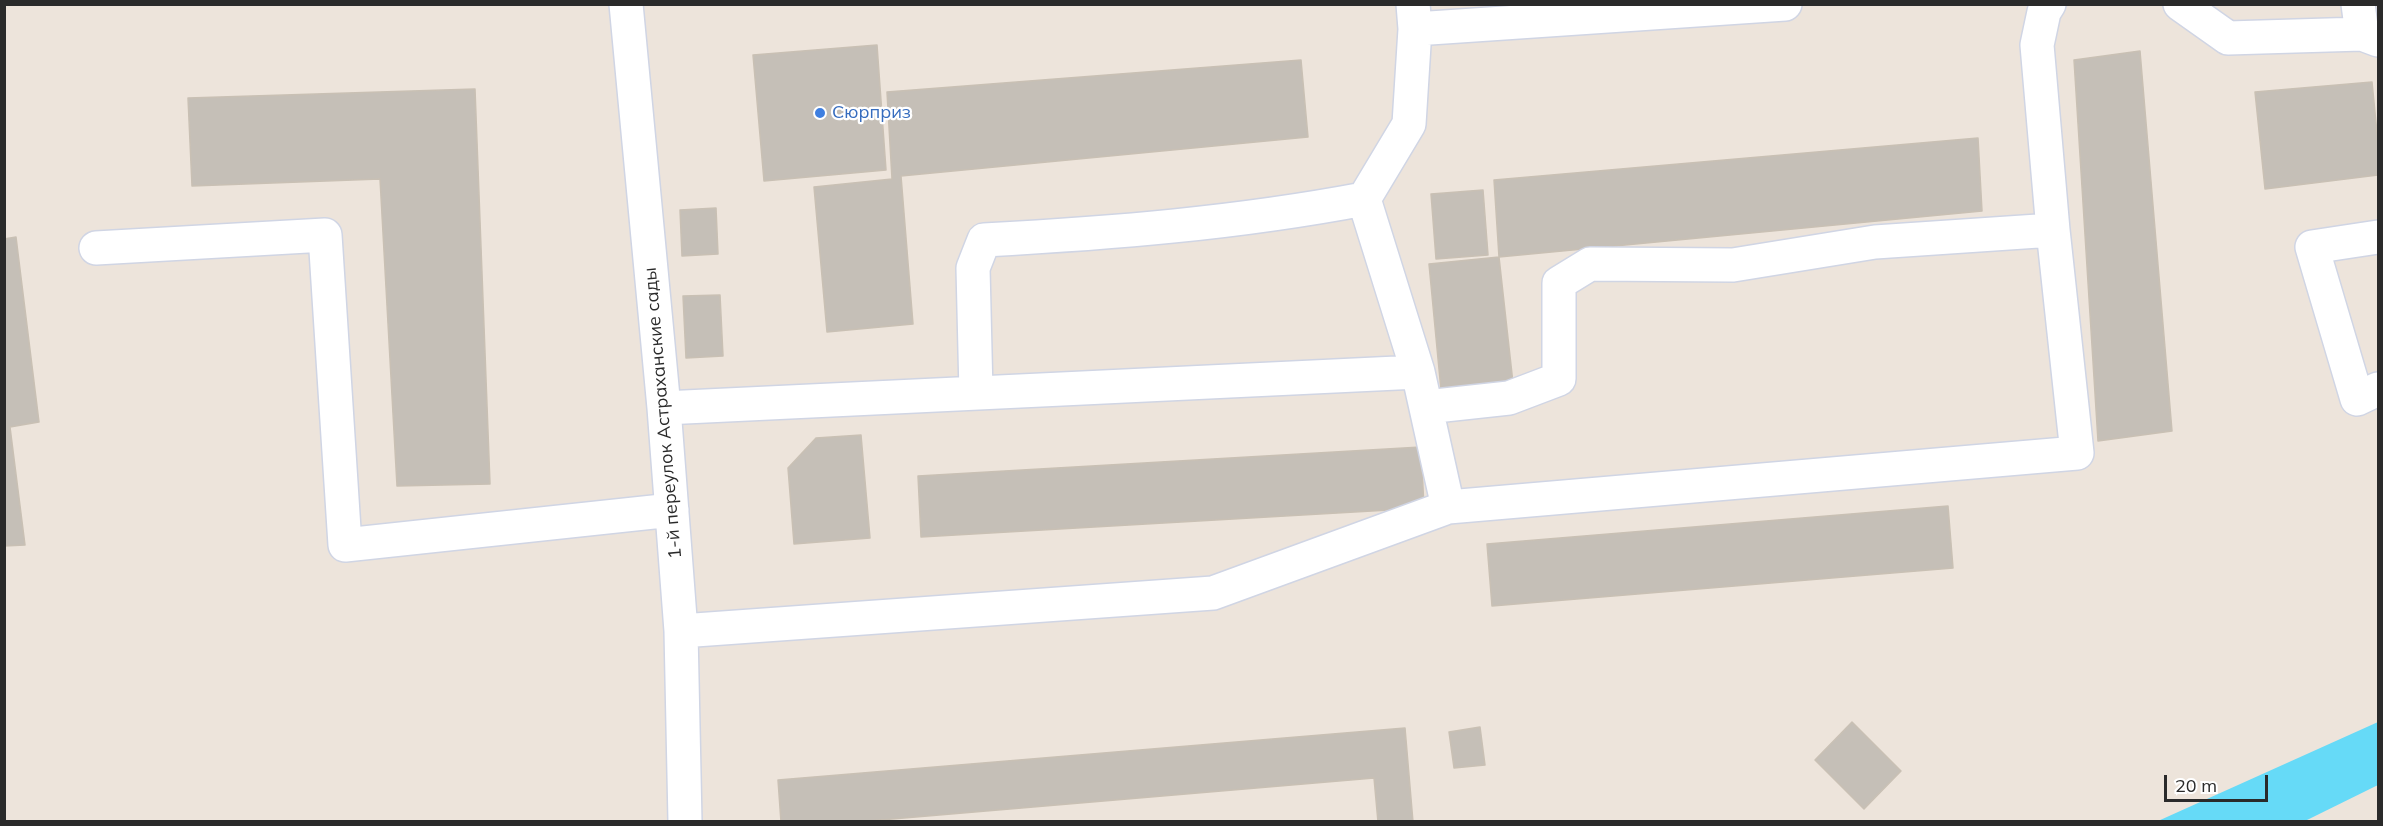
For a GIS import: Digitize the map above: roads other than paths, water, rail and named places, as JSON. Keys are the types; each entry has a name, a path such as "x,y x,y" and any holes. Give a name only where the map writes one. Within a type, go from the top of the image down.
{"street":[{"name":"1-й переулок Астраханские сады","path":"626,4 664,408 681,631 685,822"},
{"path":"1448,507 1418,372 1364,199 1409,124 1414,17 1785,4"},
{"path":"681,631 1213,593 1448,507 2077,453 2053,230 2037,45 2044,12 2049,4"},
{"path":"2180,4 2228,38 2366,26"},
{"path":"976,393 973,268 984,240 1106,234 1282,214 1364,199"},
{"path":"1426,407 1509,398 1559,379 1559,284 1590,264 1733,265 1875,242 2053,230"},
{"path":"96,248 325,235 345,545 672,510"},
{"path":"2379,237 2312,247 2357,399 2379,389"},
{"path":"664,408 1418,372"}],"water":[{"path":"2378,722 2378,785 2305,821 2158,821"}],"place":[{"name":"Сюрприз","path":"820,113"}]}
